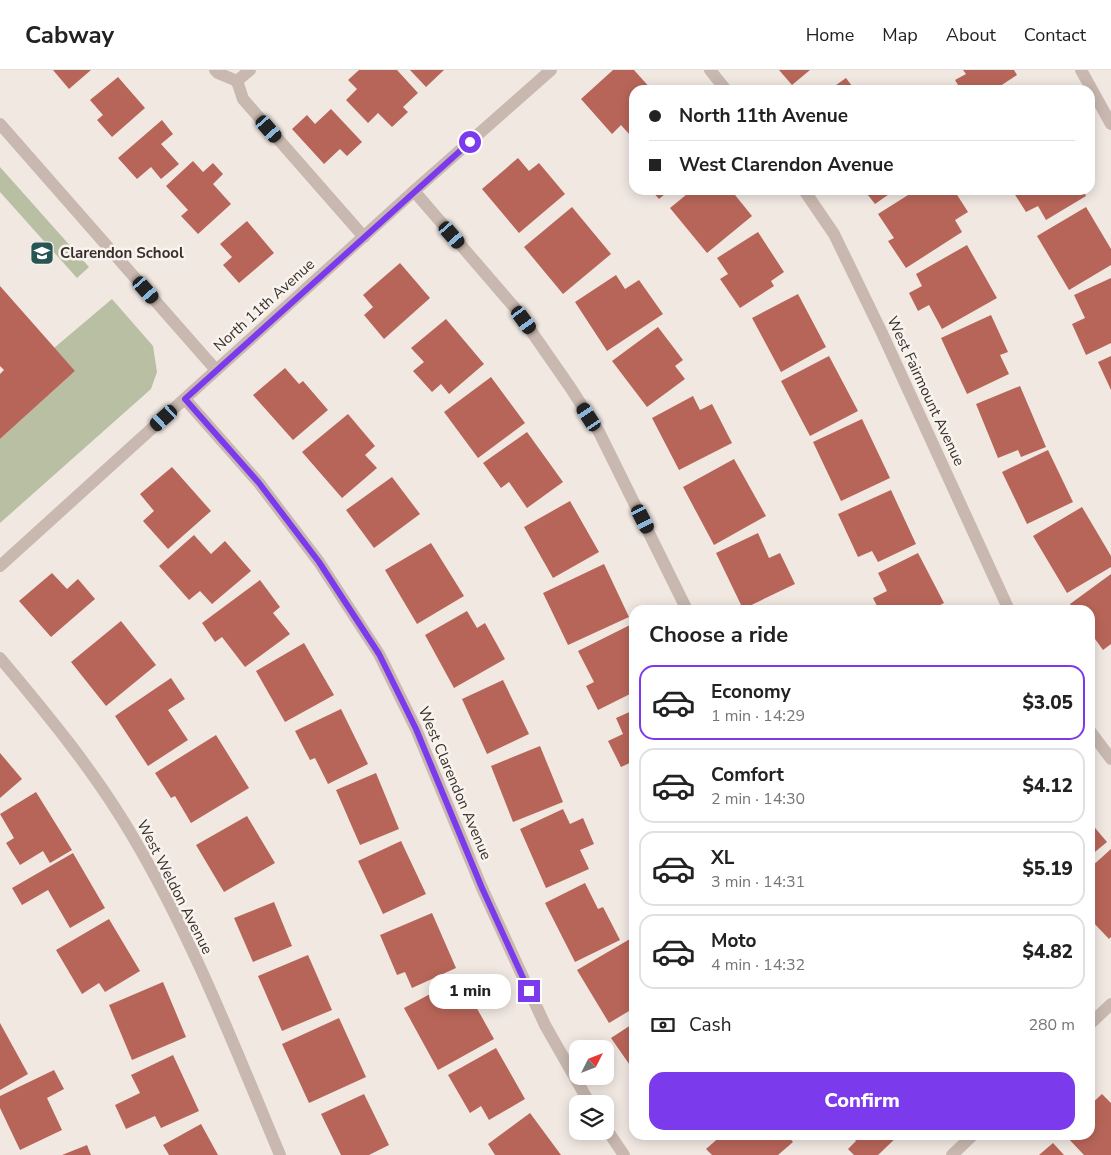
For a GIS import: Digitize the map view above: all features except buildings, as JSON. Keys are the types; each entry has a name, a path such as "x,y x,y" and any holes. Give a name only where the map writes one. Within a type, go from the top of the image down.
{"street":[{"path":"215,70 237,81 243,100 364,237"},
{"path":"237,81 250,70"},
{"name":"North 11th Avenue","path":"0,566 414,191 551,70"},
{"path":"710,70 722,85"},
{"path":"1081,70 1089,85"},
{"path":"1095,95 1111,124"},
{"path":"0,124 216,370"},
{"path":"414,191 515,308 570,387 599,432 685,605"},
{"name":"West Fairmount Avenue","path":"807,195 834,234 882,333 1007,605"},
{"name":"West Clarendon Avenue","path":"185,399 259,483 319,562 379,654 416,729 482,888 545,1026 585,1095"},
{"name":"West Weldon Avenue","path":"0,658 58,727 98,782 133,837 178,922 280,1155"},
{"path":"1095,738 1111,759"},
{"path":"1095,1019 1111,1004"},
{"path":"614,1140 624,1155"},
{"path":"952,1155 968,1140"}],"green space":[{"path":"0,167 89,267 77,278 0,192"},
{"path":"112,299 153,346 157,372 151,389 0,523 0,439 75,371 54,348"}],"place":[{"name":"Clarendon School","path":"42,253"}],"route":[{"path":"470,142 185,399 259,483 319,562 379,654 416,729 482,888 529,991"}]}
